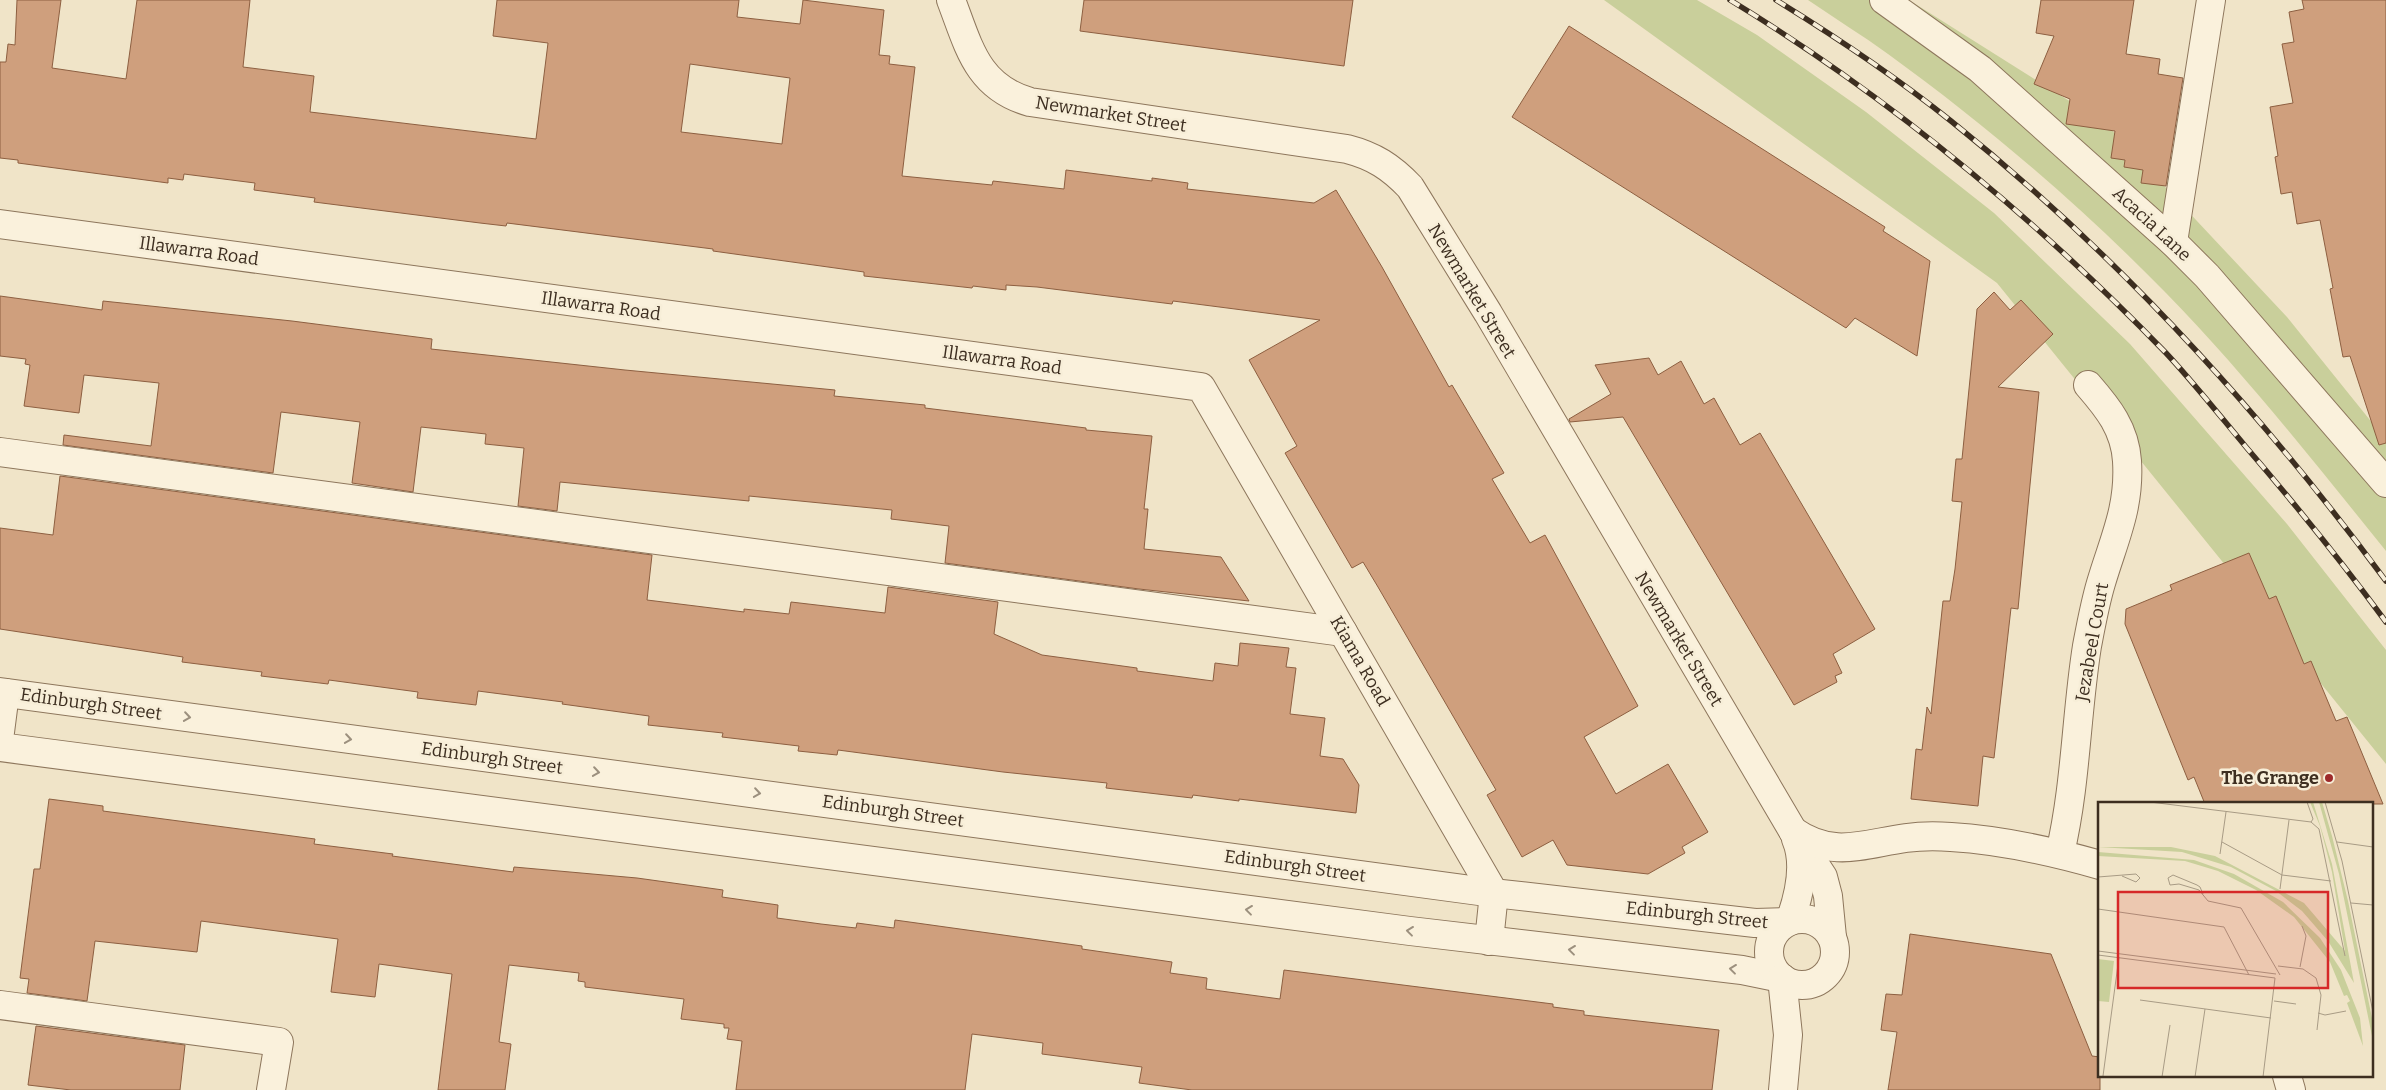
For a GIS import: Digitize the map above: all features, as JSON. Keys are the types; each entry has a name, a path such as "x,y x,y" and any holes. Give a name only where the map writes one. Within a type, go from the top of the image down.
{"street":[{"name":"Acacia Lane","path":"1884,0 1980,69 2173,242 2207,276 2386,483"},
{"path":"2173,242 2211,0"},
{"name":"Newmarket Street","path":"952,8 982,72 1001,90 1016,98 1040,104 1347,149 1368,154 1397,173 1410,188 1488,313 1793,831 1823,877 1828,896 1832,937"},
{"name":"Illawarra Road","path":"0,224 1201,387"},
{"name":"Jezabeel Court","path":"2060,853 2069,808 2091,628 2100,584 2117,538 2128,497 2126,453 2120,428 2112,414 2088,385"},
{"name":"Kiama Road","path":"1201,387 1494,893"},
{"path":"0,452 1343,632"},
{"path":"0,732 2,693"},
{"name":"Edinburgh Street","path":"2,693 1494,893 1756,924 1789,922"},
{"path":"0,747 1489,941 1742,970 1782,978 1795,984 1811,984 1826,974"},
{"path":"1793,831 1812,842 1842,849 1864,847 1922,836 1980,839 2060,853 2098,864"},
{"name":"Newmarket Street","path":"1789,922 1800,887 1801,864 1798,845 1793,831"},
{"path":"1828,896 1831,878 1839,866 1855,855 1889,841"},
{"path":"1489,941 1494,893"},
{"path":"1803,919 1818,923 1832,937 1835,955 1812,996 1800,1023 1784,1083 1788,1035 1782,978 1772,966 1769,952 1776,931 1789,922 1803,919"},
{"path":"0,1005 279,1042 271,1090"}],"green space":[{"path":"1604,0 1697,0 1757,35 1866,112 1994,213 2130,344 2287,524 2386,650 2386,764 1997,283"},
{"path":"1808,0 1909,0 2106,124 2287,317 2386,440 2386,551 2279,419 2224,355 2134,261 2067,198 1961,109 1878,47"}],"building":[{"path":"17,0 61,0 52,68 126,79 137,0 250,0 243,67 314,76 310,112 536,139 548,43 493,36 497,0 739,0 737,17 800,24 803,0 884,10 879,55 890,56 889,64 915,67 902,176 992,185 993,181 1064,189 1066,170 1152,181 1152,178 1188,183 1187,189 1314,203 1336,190 1382,267 1449,387 1452,385 1504,473 1492,479 1530,543 1545,535 1638,706 1584,737 1616,794 1668,764 1708,832 1682,847 1685,853 1648,874 1567,865 1553,840 1522,857 1487,795 1496,790 1378,587 1363,562 1352,568 1285,453 1297,446 1249,360 1320,320 1173,301 1172,304 1037,287 1006,285 1006,290 973,286 972,288 864,276 864,272 713,251 713,249 507,223 506,226 314,202 315,198 254,190 255,183 184,174 183,180 168,178 168,183 18,163 18,160 0,158 0,62 6,62 8,44 15,45","holes":["690,64 790,78 782,144 681,132"]},
{"path":"1084,0 1353,0 1344,66 1080,31"},
{"path":"2041,0 2134,0 2126,54 2160,59 2158,74 2183,78 2166,186 2141,183 2143,170 2124,167 2125,160 2111,158 2115,131 2066,124 2070,99 2034,84 2054,36 2036,33"},
{"path":"2302,0 2386,0 2386,443 2379,445 2350,356 2343,357 2330,289 2333,288 2320,220 2297,224 2292,192 2281,194 2275,157 2278,156 2270,107 2293,103 2282,44 2294,42 2289,12 2304,9"},
{"path":"1569,26 1885,227 1883,231 1930,261 1917,356 1855,318 1846,328 1512,117"},
{"path":"1994,292 2010,310 2021,300 2053,334 1998,387 2039,392 2018,609 2011,608 1994,758 1983,756 1978,806 1911,799 1916,749 1922,750 1927,707 1931,714 1943,601 1950,601 1955,569 1962,502 1952,501 1956,459 1962,459 1977,309"},
{"path":"0,296 102,310 103,301 292,321 432,339 431,349 835,390 834,396 925,405 925,408 1086,428 1086,430 1152,436 1144,509 1148,509 1144,549 1221,557 1249,601 1139,589 945,563 949,526 891,519 892,510 749,496 749,501 560,482 557,511 518,506 524,448 485,444 486,434 421,427 413,492 352,483 360,422 281,412 273,473 63,445 64,435 151,446 159,383 84,375 79,413 24,406 30,365 25,364 26,359 0,356"},
{"path":"1649,358 1658,375 1681,361 1704,404 1714,398 1740,445 1760,433 1875,629 1833,654 1842,673 1835,676 1837,682 1794,705 1623,417 1570,422 1569,419 1611,394 1595,365"},
{"path":"60,476 652,555 647,600 744,612 744,609 789,614 791,602 885,613 888,587 998,602 994,634 1042,655 1137,668 1137,671 1213,681 1215,663 1238,666 1240,643 1289,648 1286,667 1296,668 1290,714 1325,718 1320,756 1343,759 1359,785 1356,813 1239,799 1239,801 1193,795 1192,798 1106,788 1107,783 1003,772 838,750 837,755 798,751 799,746 722,737 723,733 648,725 649,716 562,704 563,702 478,691 476,705 417,698 418,692 329,680 328,684 261,676 262,672 182,662 183,657 0,629 0,528 53,535"},
{"name":"The Grange","path":"2249,553 2269,599 2276,596 2304,664 2311,661 2336,721 2347,717 2383,804 2374,804 2374,802 2204,802 2194,777 2188,780 2125,624 2126,609 2172,590 2170,585"},
{"path":"49,799 103,806 103,811 315,839 314,844 393,854 392,856 513,872 514,867 637,878 723,890 722,897 778,905 777,918 856,928 857,923 894,928 895,920 1082,946 1082,949 1172,962 1170,973 1207,978 1206,989 1280,999 1284,970 1553,1004 1553,1007 1584,1011 1584,1015 1719,1030 1712,1090 1192,1090 1139,1083 1142,1067 1042,1054 1043,1043 972,1034 965,1090 736,1090 742,1041 727,1039 729,1028 724,1028 724,1024 681,1019 684,999 585,987 585,982 578,981 579,973 509,965 499,1042 511,1044 505,1090 438,1090 452,974 379,964 375,997 331,992 338,939 201,921 197,952 95,941 87,1001 27,993 29,979 20,978 34,869 40,869"},
{"path":"1910,934 2051,954 2092,1056 2098,1057 2100,1090 1888,1090 1897,1032 1881,1030 1886,994 1902,995"},
{"path":"36,1026 185,1045 180,1090 71,1090 28,1085"}],"railway":[{"path":"1730,0 1790,38 1904,119 2013,208 2117,303 2187,376 2318,533 2386,622"},
{"path":"1776,0 1865,58 1951,121 2071,225 2128,280 2237,396 2338,518 2386,581"}],"place":[{"name":"The Grange","path":"2329,778"}]}
